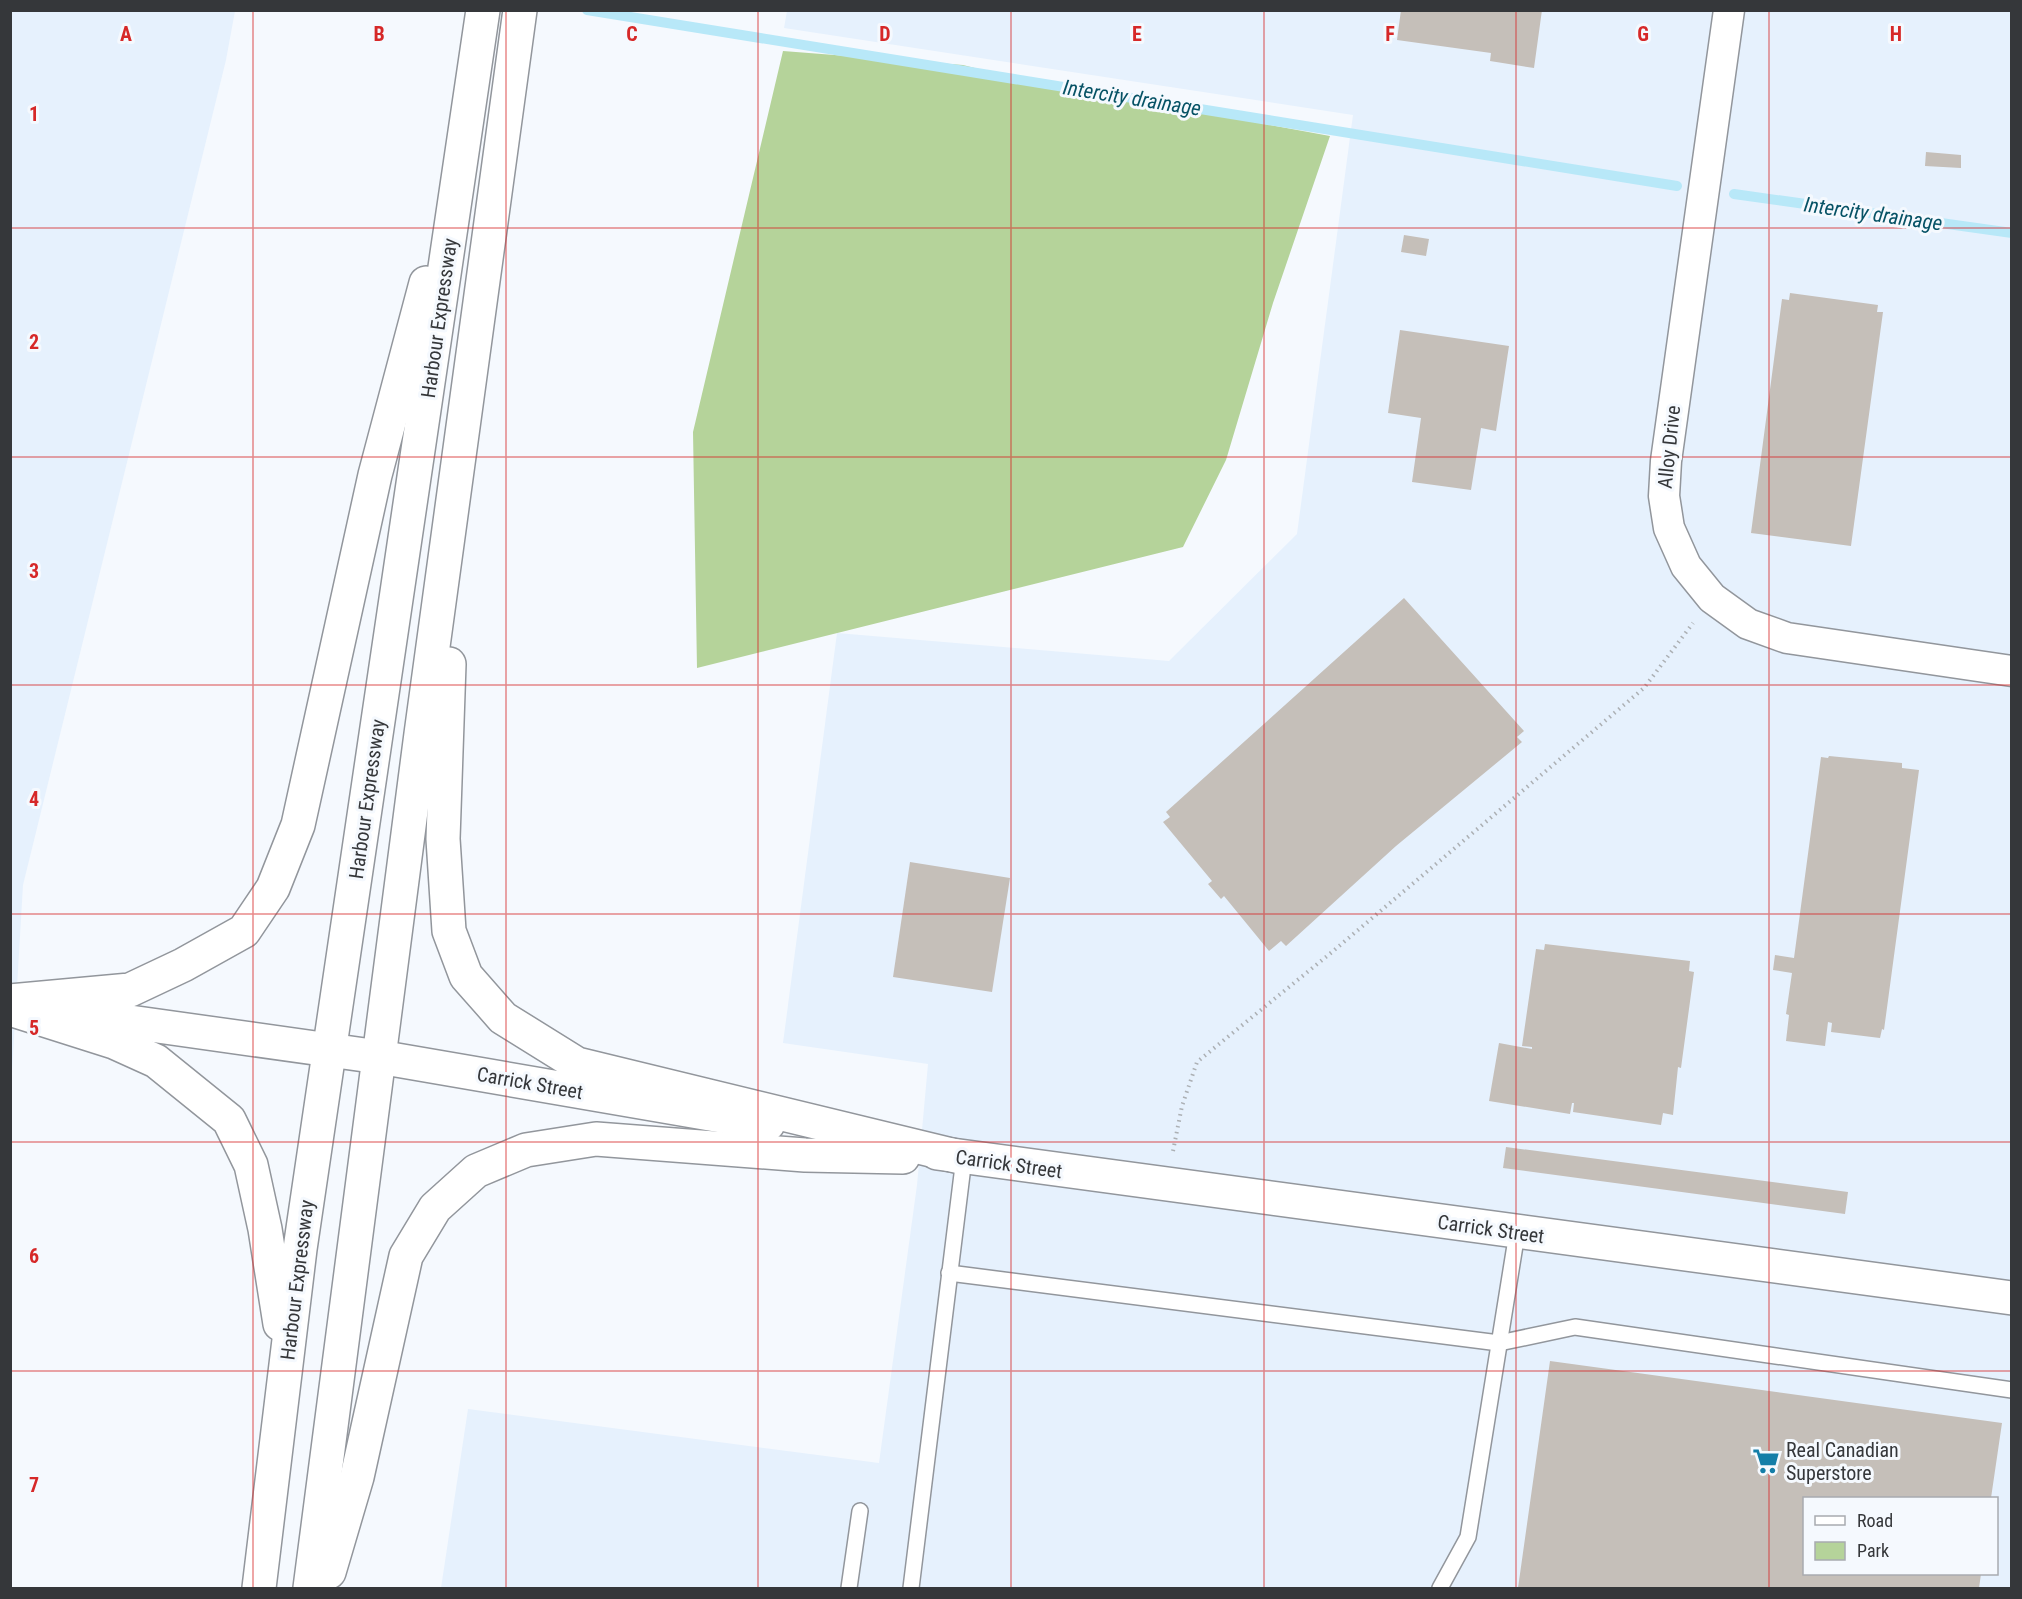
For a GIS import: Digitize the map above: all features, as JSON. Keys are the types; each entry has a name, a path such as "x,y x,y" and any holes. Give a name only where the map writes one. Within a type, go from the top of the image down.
{"main road":[{"name":"Harbour Expressway","path":"259,1588 300,1249 468,124 483,10"},
{"name":"Harbour Expressway","path":"310,1588 520,10"},
{"path":"10,1005 130,990 183,965 244,931 273,888 298,825 375,475 468,124"},
{"path":"455,485 443,839 449,931 466,976 503,1018 577,1064 964,1158"},
{"path":"10,1005 114,1042 156,1061 229,1120 250,1165 265,1229 286,1363"},
{"name":"Carrick Street","path":"10,1005 379,1057 964,1158 2012,1298"},
{"path":"324,1588 357,1477 406,1256 435,1208 476,1171 526,1150 596,1139 805,1155 964,1158"}],"street":[{"name":"Alloy Drive","path":"1729,10 1666,460 1664,496 1669,528 1686,566 1712,598 1748,624 1787,638 2012,671"}],"lane":[{"path":"911,1588 964,1158"},
{"path":"1440,1588 1468,1537 1517,1233"},
{"path":"950,1273 1499,1343 1575,1327 2012,1390"},
{"path":"849,1588 860,1511"}],"path":[{"path":"1166,1186 1182,1106 1197,1062 1332,952 1644,688 1712,598"}],"shaded area":[{"path":"11,11 235,11 226,60 23,885 11,1089"},
{"path":"787,11 2011,11 2011,1588 441,1588 468,1409 879,1463 917,1185 928,1064 783,1043 837,633 1169,661 1297,534 1353,115 784,28"}],"green space":[{"path":"783,51 963,65 1014,78 1330,136 1273,303 1226,460 1183,547 697,668 693,432"}],"building":[{"path":"1401,10 1542,10 1534,68 1490,61 1491,53 1397,40"},
{"path":"1926,152 1961,155 1961,168 1925,166"},
{"path":"1404,235 1429,239 1426,256 1401,252"},
{"path":"1790,293 1878,305 1877,312 1883,312 1851,546 1751,533 1782,299 1789,300"},
{"path":"1400,330 1509,346 1496,431 1481,428 1471,490 1412,482 1421,418 1388,413"},
{"path":"1404,598 1524,731 1517,737 1522,742 1396,846 1286,946 1281,941 1269,951 1224,896 1221,899 1208,884 1212,881 1163,822 1170,817 1166,812"},
{"path":"1829,756 1902,763 1902,768 1919,770 1884,1030 1882,1029 1880,1038 1831,1032 1832,1023 1828,1022 1825,1046 1786,1041 1789,1015 1786,1014 1792,973 1773,970 1775,955 1794,958 1821,757 1828,758"},
{"path":"910,862 1010,878 992,992 893,977"},
{"path":"1545,944 1690,961 1689,971 1694,972 1681,1068 1678,1067 1673,1115 1663,1113 1661,1125 1573,1112 1574,1103 1572,1103 1570,1114 1489,1101 1499,1043 1532,1049 1532,1047 1522,1046 1536,949 1544,950"},
{"path":"1506,1147 1848,1192 1845,1214 1503,1168"},
{"name":"Real Canadian Superstore","path":"1550,1361 2002,1423 1991,1497 1803,1497 1803,1575 1981,1575 1979,1588 1518,1588"}],"waterway":[{"name":"Intercity drainage","path":"587,10 1677,186"},
{"name":"Intercity drainage","path":"1734,194 2012,233"}],"place":[{"name":"Real Canadian Superstore","path":"1766,1461"}]}
